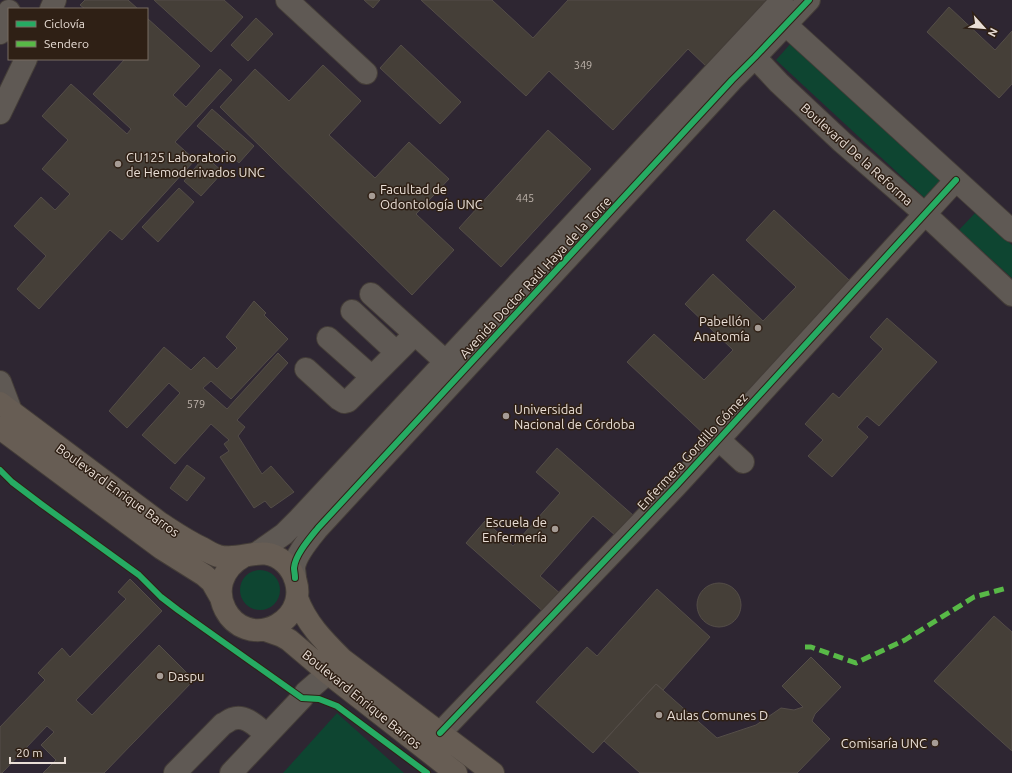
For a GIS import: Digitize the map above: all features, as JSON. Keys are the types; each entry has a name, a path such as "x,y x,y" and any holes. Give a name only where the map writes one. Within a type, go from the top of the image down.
{"main road":[{"name":"Boulevard Enrique Barros","path":"4,414 182,538 216,556 226,558 250,554 266,554 276,557 284,562 290,569 300,607 313,628 323,640 337,654 493,773"},
{"name":"Boulevard Enrique Barros","path":"4,414 161,548 204,575 212,582 220,596 224,609 232,620 248,629 265,630 289,640 328,673 456,773"},
{"path":"220,596 220,588 225,572 236,560 250,554"},
{"path":"265,630 280,624 291,613 295,606 296,588"}],"street":[{"path":"287,0 366,73"},
{"name":"Avenida Doctor Raúl Haya de la Torre","path":"750,49 765,18 782,0"},
{"name":"Avenida Doctor Raúl Haya de la Torre","path":"250,554 278,538 300,519 453,368 750,49 786,25 809,0"},
{"path":"0,33 8,13"},
{"path":"765,18 782,21 1012,231"},
{"name":"Boulevard De la Reforma","path":"750,49 778,83 925,214 1012,295"},
{"path":"0,113 26,60"},
{"name":"Enfermera Gordillo Gómez","path":"440,733 671,479 718,439 956,180"},
{"path":"371,294 453,368"},
{"path":"352,310 396,352"},
{"path":"306,369 339,399 344,402 348,401 415,334"},
{"path":"328,338 372,377"},
{"name":"Avenida Doctor Raúl Haya de la Torre","path":"296,588 294,568 295,562 310,537 453,368"},
{"path":"0,382 4,414"},
{"path":"718,439 743,462"},
{"path":"231,773 306,692 328,673"},
{"path":"175,773 223,724 232,719 241,718 250,720 267,735"}],"shaded area":[{"name":"Universidad Nacional de Córdoba","path":"0,0 1012,0 1012,773 0,773"}],"green space":[{"path":"792,42 944,181 927,200 776,60"},
{"path":"976,212 1012,245 1012,278 959,230"},
{"path":"264,570 271,573 277,579 280,590 279,598 271,607 264,610 256,610 249,607 241,598 240,586 243,579 252,571"},
{"path":"337,713 404,773 283,773"}],"building":[{"path":"85,0 128,0 137,8 84,8 80,5"},
{"path":"154,0 224,0 243,17 211,52"},
{"path":"364,0 380,0 373,8"},
{"path":"421,0 492,0 533,38 568,0 771,0 708,68 688,49 613,130 549,71 526,96"},
{"path":"949,7 995,50 1012,31 1012,84 999,98 927,32"},
{"path":"256,18 273,34 248,61 231,45"},
{"name":"CU125 Laboratorio de Hemoderivados UNC","path":"148,19 200,66 173,95 186,107 220,69 232,80 175,142 195,160 122,240 110,230 39,309 17,289 46,256 14,226 41,197 55,210 70,194 42,169 68,140 42,116 71,84 127,134 131,129 93,94 124,60 148,60"},
{"path":"401,45 461,102 440,124 380,68"},
{"name":"Facultad de Odontología UNC","path":"323,65 361,101 329,135 375,178 409,142 449,179 416,214 454,250 412,295 220,107 255,69 289,101"},
{"path":"212,109 254,146 239,163 197,126"},
{"path":"548,130 591,169 501,267 459,228"},
{"path":"205,156 223,172 201,196 184,181"},
{"path":"179,188 194,202 158,242 142,227"},
{"name":"Pabellón Anatomía","path":"774,210 850,281 706,436 627,362 654,334 704,380 733,350 685,304 713,274 763,321 796,287 746,240"},
{"path":"254,301 266,313 264,315 288,339 231,399 211,381 203,388 227,409 278,353 288,363 237,420 245,427 238,436 262,474 271,466 294,492 271,508 265,501 254,508 220,457 229,451 224,444 229,440 211,424 175,464 142,435 180,393 169,383 127,428 109,411 164,347 191,370 204,357 217,369 237,348 226,337"},
{"path":"887,318 937,362 879,426 867,416 857,427 868,437 832,477 808,456 823,440 805,424 833,393 839,398 883,349 870,337"},
{"name":"Escuela de Enfermería","path":"557,448 634,516 616,536 593,516 540,576 562,595 546,614 466,543 485,521 513,546 560,493 536,472"},
{"path":"187,465 205,478 187,501 170,488"},
{"name":"Daspu","path":"130,579 162,611 76,700 92,715 159,645 194,680 104,773 43,773 56,760 41,745 54,732 47,726 2,773 0,773 0,727 45,680 38,673 62,648 70,657 126,599 118,592"},
{"path":"719,583 731,587 737,593 741,605 737,617 731,623 719,627 707,623 701,617 697,605 701,593 707,587"},
{"path":"657,589 710,637 663,690 656,684 593,753 536,702 587,647 597,656"},
{"path":"994,616 1012,632 1012,751 934,681"},
{"name":"Aulas Comunes D","path":"811,657 841,687 815,714 812,721 830,739 797,773 640,773 604,741 656,684 717,738 756,725 781,708 794,710 803,707 782,686"}],"marked path":[{"path":"805,647 811,647 856,663 905,640 974,597 1007,588"}],"cycle path":[{"path":"295,578 294,568 297,558 303,547 318,528 732,80 809,0"},
{"path":"440,733 677,485 956,180"},
{"path":"0,470 12,482 41,504 139,575 161,597 178,610 302,698 319,699 337,706 427,773"}],"place":[{"name":"CU125 Laboratorio de Hemoderivados UNC","path":"118,164"},
{"name":"Facultad de Odontología UNC","path":"372,196"},
{"name":"Pabellón Anatomía","path":"758,328"},
{"name":"Universidad Nacional de Córdoba","path":"506,416"},
{"name":"Escuela de Enfermería","path":"555,529"},
{"name":"Daspu","path":"160,676"},
{"name":"Aulas Comunes D","path":"659,715"},
{"name":"Comisaría UNC","path":"935,743"}]}
